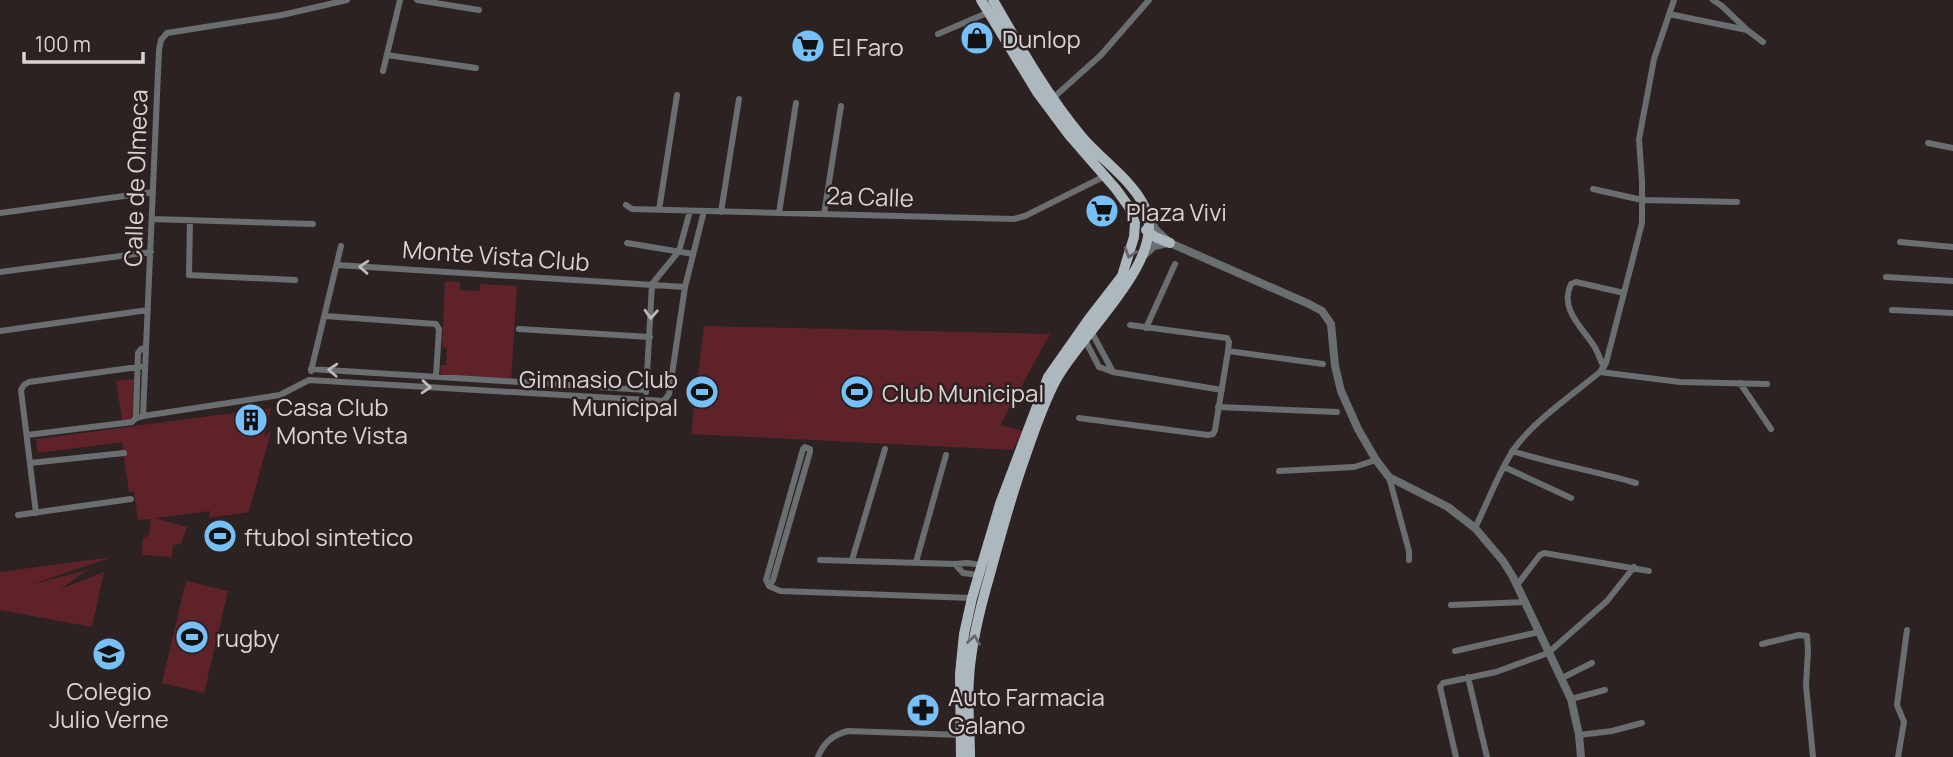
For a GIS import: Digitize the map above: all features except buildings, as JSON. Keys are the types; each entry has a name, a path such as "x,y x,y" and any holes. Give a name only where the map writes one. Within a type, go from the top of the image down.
{"main road":[{"path":"970,757 969,679 977,622 1007,509 1056,379 1129,280 1143,256 1149,233 1147,214 1130,186 1103,169 1069,135 1037,92 981,0"},
{"path":"961,757 960,674 964,634 977,571 1048,377 1122,276 1134,237 1135,223 1132,212 1053,98 993,0"},
{"path":"1116,189 1126,193 1133,202 1143,226 1149,233 1169,243"}],"street":[{"name":"Calle de Olmeca","path":"146,344 159,50 162,40 167,33 282,15 347,0"},
{"path":"383,71 400,0"},
{"path":"417,0 479,10"},
{"path":"1053,98 1101,55 1149,0"},
{"path":"1475,528 1504,467 1525,435 1606,363 1642,223 1639,139 1654,59 1674,0"},
{"path":"1713,0 1763,42"},
{"path":"938,34 989,12"},
{"path":"1669,14 1747,30"},
{"path":"387,55 476,68"},
{"path":"659,210 677,95"},
{"path":"721,212 739,99"},
{"path":"779,213 796,103"},
{"path":"824,214 841,106"},
{"path":"1928,143 1953,148"},
{"name":"2a Calle","path":"626,205 632,209 659,210 1014,219 1025,216 1103,169"},
{"path":"1593,189 1642,200 1737,202"},
{"path":"0,213 153,192"},
{"path":"645,401 652,284 679,251 690,211"},
{"path":"27,435 132,422 140,417 280,395 309,380 662,401 669,396 685,288 704,211"},
{"path":"1147,214 1156,230 1169,243 1309,304 1325,314 1332,328 1335,366 1341,391 1358,429 1389,477 1409,551 1409,560"},
{"path":"152,219 313,224"},
{"path":"190,220 189,275 295,280"},
{"path":"1900,242 1953,247"},
{"name":"Monte Vista Club","path":"626,243 694,254"},
{"path":"1143,256 1154,246 1169,243"},
{"path":"309,380 341,246"},
{"path":"0,272 151,252"},
{"path":"1146,328 1175,264"},
{"name":"Monte Vista Club","path":"337,265 685,288"},
{"path":"1886,277 1953,281"},
{"path":"1602,369 1593,345 1579,328 1569,309 1568,291 1571,284 1576,282 1624,293"},
{"path":"0,331 148,310"},
{"path":"1892,310 1953,313"},
{"path":"325,316 436,324 439,329 436,376"},
{"path":"1079,418 1213,434 1228,351 1227,338 1130,325"},
{"path":"519,330 650,337"},
{"path":"1088,334 1099,367 1113,372 1222,390"},
{"path":"140,417 146,344"},
{"path":"140,417 136,367 138,353 146,344"},
{"path":"1228,351 1324,364"},
{"path":"36,513 21,390 25,383 145,366"},
{"path":"312,369 646,390"},
{"path":"1602,369 1680,382 1767,384"},
{"path":"510,393 511,382"},
{"path":"1740,383 1771,429"},
{"path":"1218,407 1337,412"},
{"path":"794,494 810,452 808,447 803,449 773,580 769,586 780,591 972,598"},
{"path":"852,560 885,449"},
{"path":"1513,452 1601,472 1636,483"},
{"path":"30,463 124,453"},
{"path":"916,562 946,455"},
{"path":"1279,471 1354,467 1376,460"},
{"path":"1504,467 1571,498"},
{"path":"1389,477 1448,507 1475,528 1503,561 1526,602 1572,699 1581,757"},
{"path":"18,515 131,499"},
{"path":"1517,585 1544,553 1649,571"},
{"path":"820,560 967,563 977,571"},
{"path":"955,564 963,573 977,571"},
{"path":"1456,757 1440,687 1443,683 1496,673 1548,653 1607,601 1634,568"},
{"path":"1451,606 1526,602"},
{"path":"1898,757 1904,722 1897,705 1907,630"},
{"path":"1455,651 1539,632"},
{"path":"1762,644 1799,635 1807,636 1806,685 1813,757"},
{"path":"1562,678 1592,663"},
{"path":"1468,677 1487,757"},
{"path":"1572,699 1605,690"},
{"path":"1579,735 1612,731 1642,723"},
{"path":"818,757 831,738 848,731 961,735"}],"shaded area":[{"path":"445,281 460,282 460,290 480,291 480,284 517,286 511,382 440,378 441,365 446,365 447,348 442,347"},
{"name":"Club Municipal","path":"704,326 1050,334 1000,425 1023,431 1013,450 691,434"},
{"path":"135,379 133,424 123,426 116,381"},
{"path":"271,408 264,437 271,431 249,512 209,518 210,511 154,518 187,527 181,544 173,545 172,557 142,555 143,538 149,535 151,519 138,520 134,492 129,492 122,442 38,453 36,439"},
{"path":"113,557 29,585 88,570 60,589 104,572 92,627 0,610 0,572"},
{"path":"186,581 228,591 204,693 162,683"}],"place":[{"name":"Dunlop","path":"977,38"},
{"name":"El Faro","path":"808,46"},
{"name":"Plaza Vivi","path":"1102,211"},
{"name":"Gimnasio Club Municipal","path":"702,392"},
{"name":"Club Municipal","path":"857,392"},
{"name":"Casa Club Monte Vista","path":"251,420"},
{"name":"ftubol sintetico","path":"220,536"},
{"name":"rugby","path":"192,637"},
{"name":"Colegio Julio Verne","path":"109,654"},
{"name":"Auto Farmacia Galano","path":"923,710"}]}
